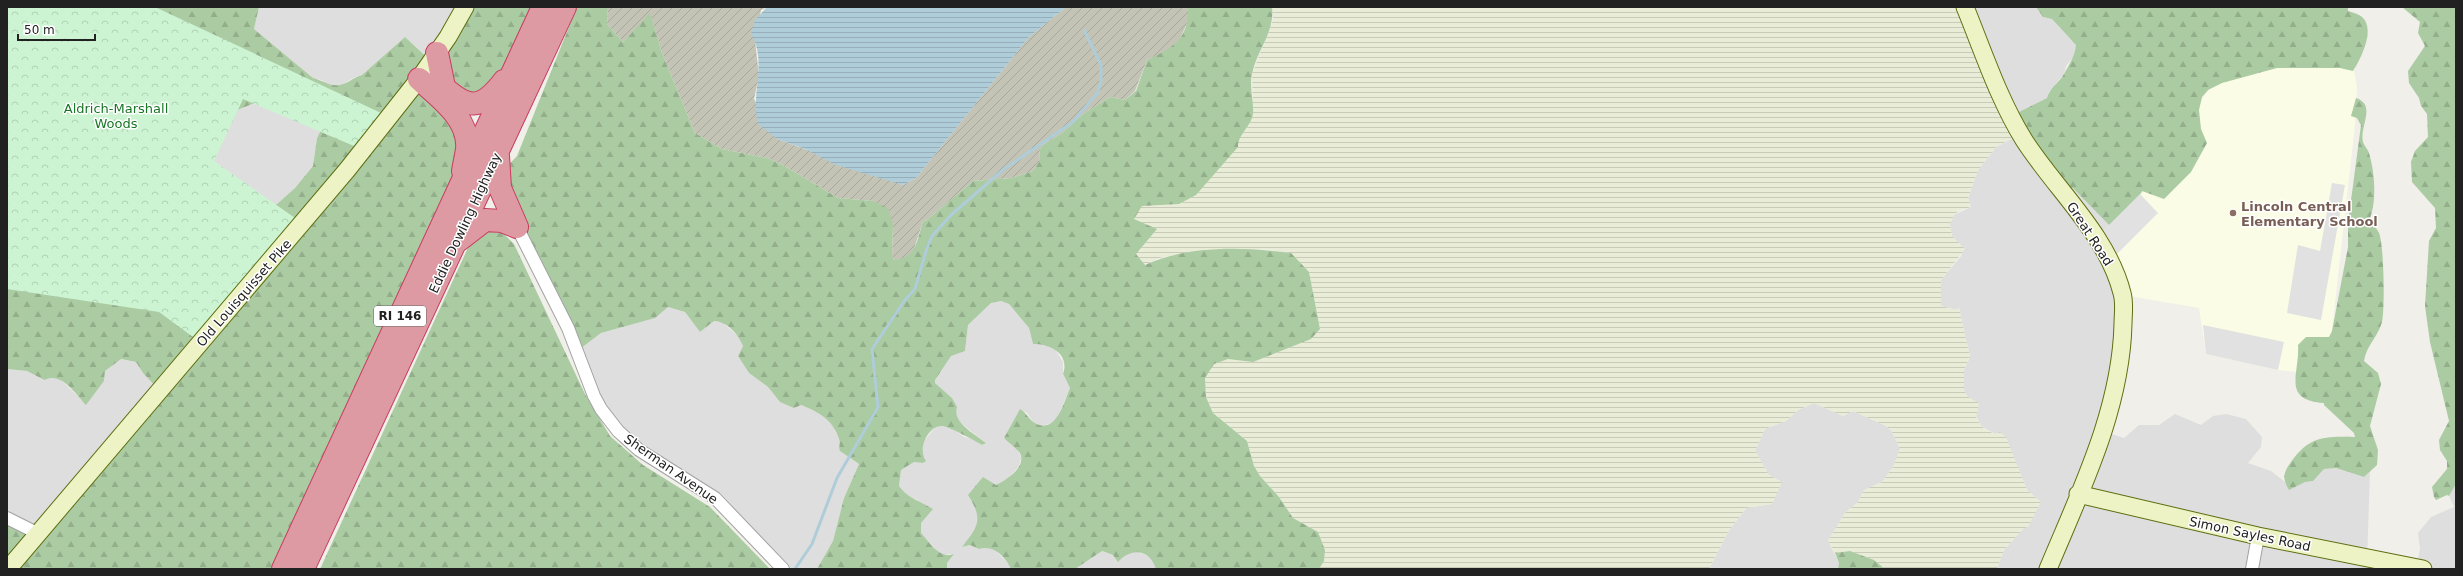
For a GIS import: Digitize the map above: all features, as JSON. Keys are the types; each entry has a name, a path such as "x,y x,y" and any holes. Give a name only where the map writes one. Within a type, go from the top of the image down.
{"highway":[{"name":"Eddie Dowling Highway","path":"283,569 460,191 544,7"},
{"name":"Eddie Dowling Highway","path":"302,569 456,243 565,7"},
{"path":"427,67 444,87 455,97 473,104 483,102 492,97 519,63"},
{"path":"427,67 464,127 467,148 460,191"},
{"path":"498,152 500,188 516,227"},
{"path":"456,243 485,220 502,221 516,227"}],"street":[{"name":"Old Louisquisset Pike","path":"8,569 37,533 70,498 284,247 427,67 465,7"},
{"name":"Great Road","path":"1965,7 2013,121 2025,141 2096,237 2115,274 2123,295 2122,353 2115,388 2078,494 2048,569"},
{"name":"Sherman Avenue","path":"516,227 568,328 594,396 607,417 628,442 715,498 783,569"},
{"name":"Simon Sayles Road","path":"2078,494 2258,536 2423,569"},
{"path":"7,518 37,533"},
{"path":"2252,569 2258,536"}],"shaded area":[{"path":"259,7 465,7 431,60 405,37 362,75 355,77 340,86 326,84 322,80 313,78 254,29"},
{"path":"608,7 767,7 761,10 755,41 759,76 754,99 777,139 903,185 916,178 1029,37 1066,7 1188,7 1188,21 1179,41 1169,50 1147,60 1135,91 1125,100 1110,97 1083,114 1062,133 1044,144 1040,149 1039,162 1033,171 1011,178 973,181 927,220 923,221 913,252 905,259 895,260 892,256 893,224 873,201 838,198 783,165 767,158 722,149 695,133 662,53 650,14 623,42 607,24"},
{"path":"1272,7 1961,7 2016,136 1996,147 1978,170 1968,198 1971,207 1960,210 1954,215 1950,224 1952,236 1965,249 1941,280 1941,306 1956,310 1959,308 1970,357 1964,370 1964,390 1968,397 1979,403 1976,417 1981,426 1988,431 1995,434 2000,432 2006,437 2027,490 2041,502 2028,527 2024,528 2004,550 1997,569 1885,569 1874,560 1850,551 1835,553 1828,541 1845,513 1858,502 1864,490 1882,482 1893,467 1900,449 1891,430 1884,425 1853,411 1843,416 1814,403 1798,410 1786,421 1765,429 1755,451 1769,475 1782,482 1772,504 1746,508 1728,532 1709,569 1319,569 1324,561 1325,550 1318,532 1293,518 1279,497 1260,476 1254,466 1247,441 1213,413 1206,397 1205,378 1213,364 1228,359 1253,362 1311,339 1320,328 1309,272 1290,253 1263,249 1201,250 1159,258 1145,265 1136,254 1156,230 1134,219 1142,206 1179,204 1196,195 1249,125 1253,114 1252,74 1273,20"},
{"path":"1961,7 2036,7 2043,17 2052,19 2076,45 2075,55 2066,66 2064,74 2049,92 2047,98 2010,117"},
{"name":"Lincoln Central Elementary School","path":"2353,65 2357,87 2355,125 2327,375 2278,370 2206,354 2199,308 2123,295 2102,232 2186,150 2196,106 2212,86 2253,66"},
{"path":"295,87 328,116 317,138 313,166 295,188 277,204 259,212 228,192 195,127"},
{"path":"2017,136 2070,189 2073,188 2081,194 2110,226 2119,314 2100,430 2124,438 2139,425 2159,425 2175,414 2201,425 2213,416 2226,414 2246,419 2262,437 2261,447 2248,463 2271,471 2285,482 2313,481 2324,469 2336,468 2364,477 2370,472 2367,562 2401,569 1997,569 2004,550 2024,528 2041,502 2027,490 2018,469 1995,434 1981,426 1964,390 1964,370 1970,357 1959,308 1956,310 1941,306 1941,280 1962,255 1952,236 1950,224 1954,215 1971,207 1968,198 1978,170 1996,147"},
{"path":"2332,183 2345,185 2321,320 2287,313 2298,245 2320,251"},
{"path":"2140,194 2158,213 2117,254 2102,232"},
{"path":"1001,301 1009,304 1029,328 1033,344 1047,344 1054,347 1063,362 1063,375 1070,388 1057,419 1052,423 1041,426 1033,422 1027,413 1020,409 1019,452 1021,458 1019,466 1007,480 996,485 977,509 979,519 974,531 962,547 970,545 979,549 986,547 995,550 1008,563 1011,569 947,569 947,563 954,554 940,554 920,533 918,500 906,496 899,486 901,470 914,462 923,463 922,443 934,429 941,425 950,427 964,437 975,440 982,445 986,443 958,421 952,398 935,383 935,380 951,355 965,351 968,325 991,303"},
{"path":"668,307 685,312 700,332 714,321 722,322 739,337 743,346 738,356 749,373 768,387 780,402 801,405 820,412 833,426 840,441 840,451 859,464 844,498 833,541 817,569 779,569 715,501 661,468 602,406 576,352 601,333 654,318"},
{"path":"2203,325 2284,342 2278,370 2206,354"},
{"path":"120,359 136,362 143,373 160,390 38,532 7,518 7,369 27,371 43,380 51,376 59,378 86,404 104,381 105,371"},
{"path":"1814,403 1843,416 1853,411 1884,425 1891,430 1900,449 1893,467 1882,482 1864,490 1858,502 1845,513 1828,541 1839,563 1838,569 1709,569 1728,532 1746,508 1772,504 1781,482 1769,475 1755,451 1765,429 1786,421 1798,410"},
{"path":"2456,484 2456,569 2416,569 2420,549 2418,533 2431,517 2454,507 2449,496"},
{"path":"1101,551 1113,555 1133,551 1144,554 1153,560 1156,569 1075,569"}],"green space":[{"path":"7,7 259,7 254,29 313,78 336,85 343,84 362,75 405,37 430,60 465,7 543,7 485,100 419,92 432,97 457,130 461,163 283,569 7,569 7,518 32,530 159,390 143,373 136,362 121,359 105,371 104,381 86,405 72,389 56,378 44,380 27,371 7,369","holes":["295,87 328,116 317,138 313,166 295,188 277,204 259,212 223,180 195,127"]},
{"name":"Aldrich-Marshall Woods","path":"7,7 155,7 381,113 354,146 243,99 214,161 295,218 193,337 159,312 7,289"},
{"path":"577,7 608,7 607,24 623,42 650,13 662,53 695,133 722,149 767,158 783,165 838,198 873,201 888,208 893,224 892,256 895,260 908,255 912,251 917,241 923,221 927,220 973,181 1011,178 1033,171 1039,162 1040,149 1044,144 1062,133 1083,114 1110,97 1125,100 1136,91 1147,60 1172,46 1182,35 1188,18 1188,7 1272,7 1271,25 1254,65 1252,74 1252,119 1240,138 1238,147 1196,195 1179,204 1142,206 1134,219 1157,229 1136,254 1145,265 1162,258 1198,251 1236,249 1273,251 1291,253 1309,272 1320,329 1311,339 1253,362 1228,359 1214,364 1205,378 1206,397 1213,413 1247,441 1254,466 1260,476 1279,497 1293,518 1318,532 1325,550 1324,561 1319,569 1156,569 1149,557 1140,552 1129,554 1118,562 1113,555 1102,551 1075,569 1011,569 1006,560 994,550 989,548 979,549 970,545 962,547 972,534 977,522 976,511 968,495 983,477 996,485 1010,476 1021,463 1020,453 1004,438 1020,409 1035,423 1042,426 1048,425 1054,421 1058,415 1070,388 1063,374 1064,361 1061,356 1052,348 1040,344 1033,344 1029,328 1009,304 1001,301 991,303 968,325 965,351 951,356 935,380 935,383 952,398 957,407 956,413 961,423 986,443 982,445 943,426 938,427 929,433 923,444 926,461 923,463 914,462 901,470 899,486 902,490 906,494 933,509 921,523 921,533 939,552 949,555 954,554 947,563 947,569 817,569 833,541 844,498 859,464 840,451 839,439 829,422 819,414 801,405 794,408 780,402 768,387 749,373 738,356 743,346 732,329 728,326 714,321 700,332 685,312 668,307 655,318 601,333 576,352 497,177 517,156"},
{"path":"2036,7 2348,7 2348,11 2358,14 2365,20 2368,34 2360,59 2353,71 2340,68 2277,68 2222,83 2208,90 2202,97 2199,110 2201,129 2207,143 2191,172 2164,199 2142,191 2134,206 2110,226 2073,188 2070,189 2011,116 2047,98 2048,94 2060,80 2072,60 2076,45 2052,19 2043,17"},
{"path":"2402,7 2456,7 2456,484 2449,496 2447,495 2436,500 2432,487 2447,469 2447,461 2440,450 2439,440 2449,421 2430,342 2425,306 2429,241 2436,228 2435,208 2412,182 2411,162 2415,151 2428,137 2427,114 2409,83 2408,71 2425,46 2418,33 2420,22"},
{"path":"2356,98 2362,101 2366,111 2362,136 2371,161 2374,178 2373,205 2369,221 2376,228 2381,240 2384,277 2382,322 2367,351 2364,361 2378,373 2381,384 2370,426 2378,450 2377,465 2364,477 2336,468 2324,469 2313,481 2305,482 2289,490 2284,479 2286,469 2304,447 2318,439 2355,437 2354,433 2324,405 2324,403 2311,401 2302,397 2297,391 2296,375 2298,345 2306,337 2329,337 2332,331 2348,247 2348,223 2361,125 2357,118 2351,116"},
{"path":"485,231 503,233 514,244 585,394 610,436 643,465 710,507 770,569 320,569 473,237"},
{"path":"1850,551 1874,560 1885,569 1838,569 1839,563 1835,553"}],"water":[{"path":"767,7 1066,7 1029,37 916,178 903,185 836,165 805,149 777,139 758,124 756,101 759,67 756,45 751,34 755,20"}],"waterway":[{"path":"795,569 812,544 837,478 878,407 872,349 905,300 915,289 932,236 951,215 1004,169 1073,122 1098,92 1101,80 1101,65 1084,30"}],"place":[{"name":"Lincoln Central Elementary School","path":"2233,213"}]}
